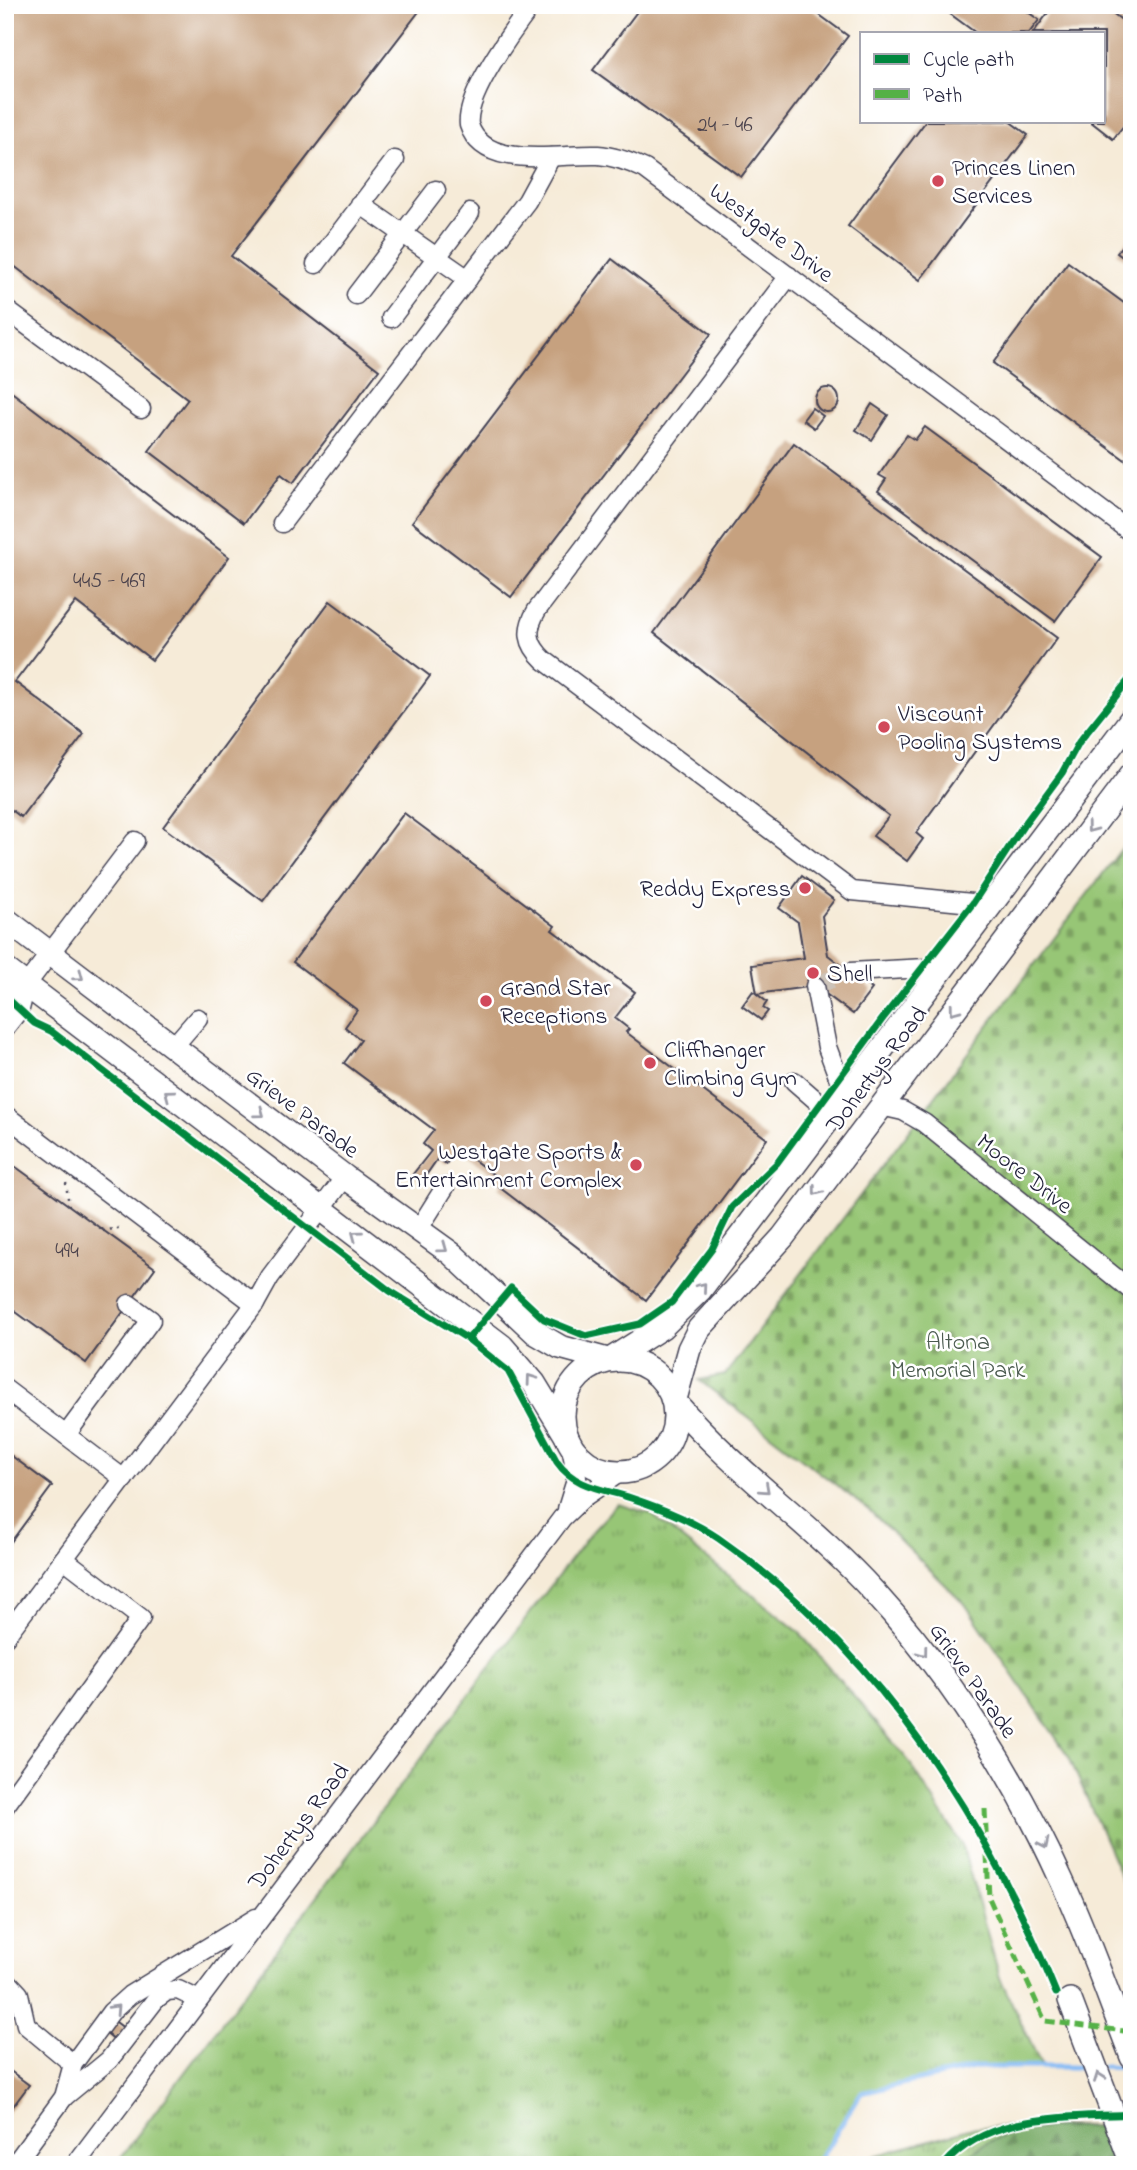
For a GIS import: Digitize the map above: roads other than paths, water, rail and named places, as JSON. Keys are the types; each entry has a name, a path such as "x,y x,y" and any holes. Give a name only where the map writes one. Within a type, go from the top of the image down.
{"main road":[{"name":"Dohertys Road","path":"609,1360 648,1338 693,1297 840,1107 1132,718"},
{"name":"Dohertys Road","path":"675,1400 689,1349 699,1329 771,1251 1132,774"},
{"name":"Grieve Parade","path":"5,919 468,1268 545,1339 568,1349 609,1360"},
{"path":"5,969 16,989 321,1209 502,1346 534,1383 568,1440 587,1462 624,1472 648,1464 664,1448 671,1434 675,1400 664,1381 648,1368 634,1362 609,1360 587,1371 571,1389 563,1419 568,1440"},
{"name":"Grieve Parade","path":"675,1400 715,1444 833,1550 874,1592 976,1723 1037,1828 1062,1881 1132,2057"},
{"path":"1070,2000 1132,2164"}],"street":[{"name":"Westgate Drive","path":"532,5 478,92 468,122 477,139 495,152 551,157 600,155 638,165 660,178 1132,533"},
{"path":"282,523 527,201 551,157"},
{"path":"316,264 395,160"},
{"path":"356,295 436,190"},
{"path":"360,204 468,279"},
{"path":"391,318 470,213"},
{"path":"789,276 537,610 529,624 528,637 534,650 544,660 852,891 992,905"},
{"path":"5,309 141,409"},
{"path":"5,1028 20,1009 16,989 50,954 135,841"},
{"path":"850,972 945,967"},
{"path":"815,986 840,1107"},
{"path":"173,1047 198,1018"},
{"path":"794,1081 840,1107"},
{"name":"Moore Drive","path":"881,1106 903,1111 924,1124 1132,1291"},
{"path":"5,1115 255,1304"},
{"path":"5,1637 255,1304 270,1277 345,1177"},
{"path":"418,1230 445,1187"},
{"path":"66,1435 151,1320 129,1304"},
{"path":"5,1389 124,1479"},
{"name":"Dohertys Road","path":"75,2165 562,1518 571,1501 577,1477 568,1440"},
{"name":"Dohertys Road","path":"562,1518 584,1497 624,1472"},
{"path":"5,1806 141,1618 64,1559"},
{"path":"64,2096 73,2064 124,1999 270,1907"},
{"path":"5,1979 19,1994 26,2025 73,2064"},
{"path":"14,2165 64,2096 109,2060 161,1994 178,1990 199,2000"}],"waterway":[{"path":"816,2165 861,2093 977,2067 1090,2067"},
{"path":"1103,2067 1132,2068"}],"tunnel":[{"path":"815,986 850,972"}],"place":[{"name":"Princes Linen Services","path":"938,181"},
{"name":"Viscount Pooling Systems","path":"884,727"},
{"name":"Reddy Express","path":"805,888"},
{"name":"Shell","path":"813,973"},
{"name":"Grand Star Receptions","path":"486,1001"},
{"name":"Cliffhanger Climbing Gym","path":"650,1063"},
{"name":"Westgate Sports & Entertainment Complex","path":"636,1165"}],"park label":[{"name":"Altona Memorial Park","path":"958,1355"}]}
